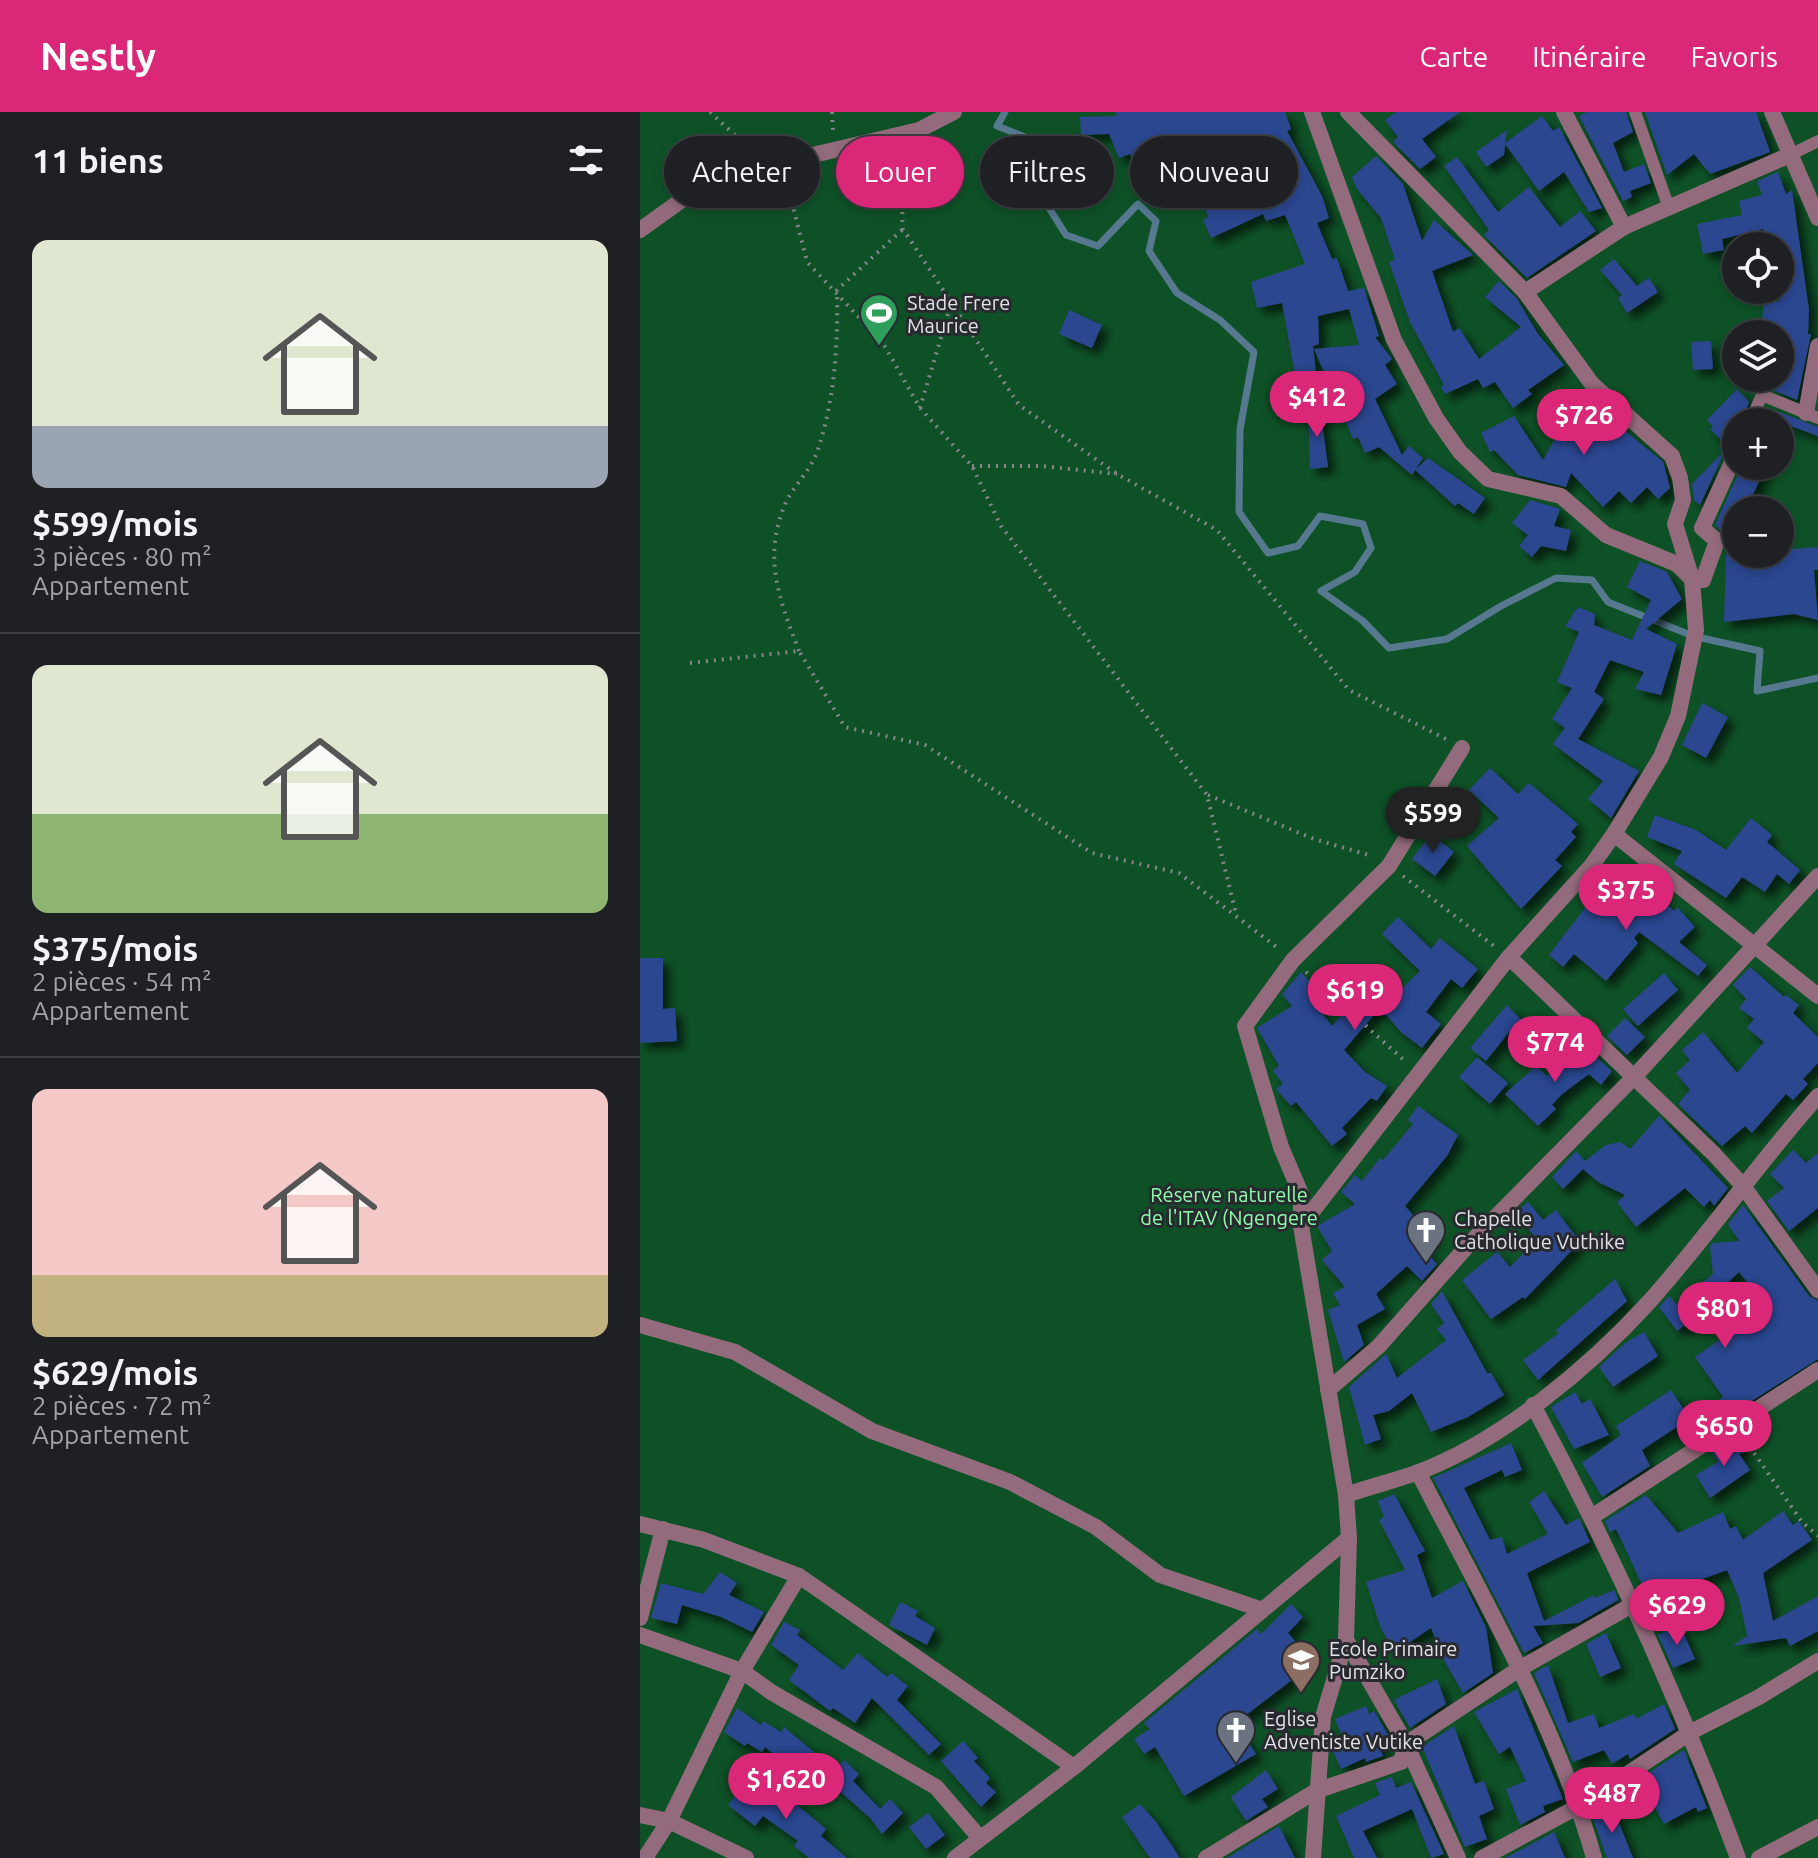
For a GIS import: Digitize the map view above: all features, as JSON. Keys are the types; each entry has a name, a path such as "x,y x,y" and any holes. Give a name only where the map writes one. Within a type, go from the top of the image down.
{"street":[{"path":"820,152 919,130 954,112"},
{"path":"1312,112 1394,340 1436,418 1460,452 1488,479 1561,496 1606,535 1677,564 1692,579 1703,580 1717,541 1702,528 1724,480"},
{"path":"1301,1226 1509,957 1592,865 1614,834 1661,757 1678,716 1696,630 1692,579 1675,524 1683,500 1680,478 1672,456 1592,384 1525,292 1348,112"},
{"path":"1564,112 1624,227"},
{"path":"1772,112 1818,218"},
{"path":"1525,292 1624,227 1668,205 1790,155"},
{"path":"640,230 671,208"},
{"path":"1812,415 1818,346"},
{"path":"1313,1858 1323,1717 1346,1640 1349,1538 1346,1495 1301,1226 1301,1194 1281,1147 1245,1026 1293,960 1389,866 1462,748"},
{"path":"1614,834 1818,996"},
{"path":"1328,1390 1379,1346 1470,1243 1635,1076 1818,876"},
{"path":"1509,957 1635,1076 1743,1186 1818,1290"},
{"path":"1346,1495 1418,1472 1472,1445 1533,1405 1588,1362 1648,1302 1818,1096"},
{"path":"640,1325 735,1352 872,1431 1010,1482 1096,1527 1160,1575 1260,1609"},
{"path":"1593,1516 1818,1370"},
{"path":"1533,1405 1593,1516 1691,1732 1738,1858"},
{"path":"1418,1472 1519,1669 1579,1806 1594,1858"},
{"path":"640,1524 799,1576 1074,1767"},
{"path":"640,1618 663,1529"},
{"path":"955,1858 1074,1767 1349,1538"},
{"path":"645,1858 669,1821 742,1671 799,1576"},
{"path":"1206,1858 1316,1791 1401,1762 1406,1744 1519,1669 1632,1605"},
{"path":"640,1635 742,1671 771,1692 936,1787 979,1837"},
{"path":"1346,1640 1406,1744 1458,1858"},
{"path":"1482,1858 1579,1806 1691,1732 1759,1697 1818,1661"},
{"path":"640,1815 669,1821 746,1858"},
{"path":"1759,1858 1818,1827"}],"lane":[{"path":"1635,112 1668,205"},
{"path":"1790,155 1818,141"},
{"path":"1756,408 1762,395 1812,415"}],"path":[{"path":"710,112 736,136"},
{"path":"919,130 914,169 900,205 903,229 1019,405 1117,474 1217,530 1349,690 1462,748"},
{"path":"793,208 807,262 837,290 883,343 920,408 972,466 1001,526 1207,795 1236,914"},
{"path":"903,229 837,290 836,360 818,452 787,501 771,546 779,598 799,651 845,727 925,745 1092,853 1179,873 1293,960 1420,1074"},
{"path":"920,408 951,304"},
{"path":"972,466 1042,466 1117,474"},
{"path":"690,663 799,651"},
{"path":"1733,1425 1765,1464 1802,1522 1818,1536"}],"green space":[{"name":"Réserve naturelle de l'ITAV (Ngengere","path":"640,112 1818,112 1818,1858 640,1858"}],"building":[{"path":"1115,112 1285,112 1291,129 1287,131 1290,136 1130,136 1130,154 1119,158 1114,136 1081,135 1080,117 1117,116"},
{"path":"1396,112 1460,112 1422,139 1436,157 1420,169 1393,142 1398,137 1385,120"},
{"path":"1587,112 1626,112 1633,132 1613,143 1624,172 1644,164 1651,183 1630,191 1632,197 1623,201 1579,116"},
{"path":"1645,112 1756,112 1770,152 1710,174 1694,154 1667,175"},
{"path":"1542,116 1553,131 1559,127 1602,208 1589,212 1564,172 1539,191 1505,144 1504,155 1486,167 1476,152 1507,130 1505,143"},
{"path":"1298,151 1322,196 1329,218 1317,223 1332,259 1337,258 1348,291 1364,288 1379,336 1375,337 1392,359 1385,365 1397,384 1375,399 1402,455 1409,446 1423,458 1412,475 1379,447 1365,453 1358,437 1353,439 1314,349 1359,345 1349,309 1318,316 1319,344 1313,346 1316,373 1295,375 1282,303 1257,308 1251,282 1305,264 1285,215 1266,221 1263,214 1211,238 1203,220 1208,217 1205,208 1298,208"},
{"path":"1376,156 1403,184 1422,241 1434,220 1473,255 1432,271 1453,332 1459,328 1479,359 1521,327 1485,297 1499,281 1517,299 1538,334 1564,365 1528,390 1532,394 1513,408 1495,382 1483,388 1478,379 1445,394 1441,387 1444,385 1410,322 1389,262 1395,260 1381,218 1357,189 1352,177"},
{"path":"1457,157 1498,212 1529,187 1560,227 1580,211 1596,231 1527,278 1484,235 1489,230 1444,166"},
{"path":"1778,172 1786,194 1792,190 1809,310 1808,334 1811,334 1797,400 1778,392 1794,392 1794,320 1762,320 1764,304 1794,304 1794,232 1765,232 1763,229 1722,232 1722,250 1703,254 1697,224 1742,215 1739,201 1762,195 1757,181"},
{"path":"1614,259 1637,286 1649,278 1658,292 1627,313 1618,298 1622,295 1600,270"},
{"path":"1069,310 1102,325 1092,348 1059,334"},
{"path":"1711,341 1713,369 1693,370 1691,342"},
{"path":"1734,392 1740,392 1749,402 1747,408 1722,408 1722,441 1710,429 1713,426 1707,420"},
{"path":"1590,402 1663,462 1670,488 1658,499 1647,487 1631,503 1619,491 1603,507 1571,473 1566,487 1518,475 1494,450 1490,452 1481,433 1514,416 1543,460 1555,439"},
{"path":"1320,406 1328,467 1310,469 1308,407"},
{"path":"1794,418 1818,427 1818,436 1794,427"},
{"path":"1722,453 1700,505 1694,500 1692,484"},
{"path":"1428,458 1485,498 1474,514 1458,503 1455,506 1415,470"},
{"path":"1736,480 1760,480 1752,496 1728,496"},
{"path":"1530,500 1560,509 1554,526 1571,530 1566,551 1541,546 1532,557 1519,546 1528,535 1512,523"},
{"path":"1722,510 1722,532 1715,525"},
{"path":"1818,547 1818,570 1814,570 1818,620 1794,614 1724,622 1726,568 1794,568 1794,549"},
{"path":"1640,561 1667,572 1682,599 1646,629 1677,644 1661,695 1635,689 1644,672 1610,660 1594,692 1604,699 1578,739 1639,771 1611,818 1588,799 1603,781 1553,744 1565,728 1552,719 1572,688 1557,682 1579,632 1565,626 1578,607 1595,614 1594,625 1632,640 1651,600 1627,587"},
{"path":"1702,703 1728,717 1706,758 1682,745"},
{"path":"1490,768 1518,794 1529,783 1578,824 1571,832 1576,837 1555,860 1562,866 1521,909 1467,846 1499,818 1469,790"},
{"path":"1655,815 1696,830 1726,850 1751,818 1772,835 1767,842 1800,870 1789,884 1777,874 1765,892 1742,877 1726,898 1674,864 1682,851 1647,837"},
{"path":"1431,834 1454,852 1435,876 1412,859"},
{"path":"1639,879 1674,911 1677,907 1695,927 1679,942 1707,965 1698,976 1639,932 1634,938 1638,943 1606,981 1574,954 1563,967 1549,955 1598,891 1614,905"},
{"path":"1398,917 1431,949 1440,938 1478,969 1462,988 1451,979 1426,1012 1441,1024 1422,1048 1401,1032 1380,1008 1344,1050 1365,1072 1387,1086 1377,1101 1371,1098 1342,1128 1347,1134 1332,1146 1296,1102 1291,1106 1276,1089 1283,1084 1273,1071 1279,1066 1257,1028 1292,1006 1282,994 1301,972 1314,987 1307,993 1332,1026 1358,996 1352,992 1369,974 1393,997 1420,971 1382,934"},
{"path":"640,958 663,958 663,1009 675,1008 677,1041 640,1043"},
{"path":"1750,967 1784,997 1786,995 1799,1005 1793,1013 1818,1037 1818,1063 1803,1079 1808,1084 1793,1100 1786,1094 1752,1133 1745,1126 1722,1146 1678,1104 1690,1090 1676,1073 1690,1060 1682,1050 1703,1032 1737,1073 1764,1042 1747,1028 1754,1019 1739,1008 1746,999 1733,985"},
{"path":"1664,973 1678,990 1638,1026 1623,1009"},
{"path":"1507,1005 1525,1024 1529,1019 1554,1043 1538,1062 1509,1032 1486,1061 1470,1048"},
{"path":"1625,1018 1645,1037 1627,1055 1607,1036"},
{"path":"1582,1045 1612,1071 1601,1085 1589,1074 1561,1095 1552,1105 1556,1109 1538,1126 1505,1094 1536,1066 1547,1076"},
{"path":"1477,1057 1508,1083 1490,1104 1459,1077"},
{"path":"1418,1106 1458,1135 1447,1156 1405,1206 1434,1239 1423,1249 1437,1264 1422,1281 1407,1266 1376,1294 1385,1309 1357,1325 1364,1345 1344,1362 1328,1310 1340,1305 1333,1293 1345,1287 1322,1260 1332,1251 1317,1226 1355,1204 1341,1192 1355,1175 1362,1181 1380,1158 1383,1160 1413,1124 1408,1120"},
{"path":"1659,1116 1728,1188 1714,1206 1710,1200 1704,1207 1685,1188 1636,1227 1617,1202 1625,1195 1598,1182 1583,1169 1563,1189 1552,1177 1576,1151 1585,1161 1606,1145 1620,1142 1630,1149"},
{"path":"1793,1150 1806,1163 1818,1153 1818,1208 1789,1231 1767,1201 1784,1188 1770,1174"},
{"path":"1528,1202 1543,1220 1556,1210 1580,1242 1525,1299 1523,1297 1491,1319 1462,1280 1497,1252 1510,1267 1537,1239 1515,1213"},
{"path":"1743,1205 1809,1296 1818,1301 1818,1359 1701,1433 1695,1435 1686,1421 1642,1450 1650,1466 1602,1497 1582,1463 1621,1435 1616,1426 1671,1390 1690,1419 1723,1397 1695,1357 1767,1307 1739,1272 1714,1296 1717,1300 1677,1331 1659,1307 1669,1296 1676,1304 1713,1274 1710,1246 1713,1243 1739,1241 1728,1224"},
{"path":"1615,1279 1627,1301 1538,1380 1523,1360 1559,1333 1556,1330"},
{"path":"1442,1291 1487,1373 1491,1373 1504,1395 1468,1417 1431,1432 1412,1393 1389,1411 1373,1415 1381,1439 1365,1445 1349,1387 1386,1354 1397,1378 1446,1340 1437,1329 1444,1323 1431,1304"},
{"path":"1644,1332 1658,1356 1613,1387 1599,1367 1625,1343"},
{"path":"1575,1392 1582,1404 1590,1399 1609,1435 1574,1449 1551,1407"},
{"path":"1736,1436 1745,1452 1739,1454 1750,1470 1710,1498 1696,1475 1718,1462 1712,1452"},
{"path":"1511,1443 1522,1470 1505,1477 1502,1470 1464,1488 1490,1540 1502,1537 1507,1554 1548,1534 1529,1502 1544,1491 1566,1525 1579,1518 1590,1542 1527,1573 1544,1621 1594,1595 1595,1598 1614,1590 1618,1600 1578,1623 1533,1626 1543,1643 1524,1653 1433,1478"},
{"path":"1394,1494 1425,1551 1417,1555 1432,1598 1463,1581 1486,1627 1493,1673 1463,1693 1443,1659 1431,1628 1395,1652 1381,1629 1366,1582 1405,1570 1379,1520 1384,1517 1378,1501"},
{"path":"1646,1495 1678,1533 1723,1512 1730,1529 1736,1526 1743,1540 1783,1511 1793,1525 1799,1521 1812,1540 1763,1573 1773,1621 1818,1596 1818,1631 1790,1646 1786,1638 1732,1646 1747,1636 1739,1598 1727,1570 1697,1581 1696,1578 1656,1597 1652,1588 1645,1591 1616,1529 1610,1532 1605,1521"},
{"path":"720,1572 737,1583 729,1595 764,1612 752,1632 721,1617 682,1605 677,1624 651,1618 661,1583 703,1594"},
{"path":"900,1602 918,1611 915,1616 935,1628 927,1645 889,1625"},
{"path":"1291,1604 1303,1617 1288,1633 1310,1658 1290,1675 1293,1679 1236,1723 1256,1754 1184,1796 1155,1747 1144,1754 1134,1739 1150,1729 1144,1723 1257,1629 1261,1634"},
{"path":"784,1622 800,1630 797,1635 843,1670 858,1653 887,1677 891,1673 908,1686 897,1700 941,1744 929,1755 872,1698 855,1723 833,1708 830,1711 789,1680 799,1665 771,1645"},
{"path":"1680,1625 1695,1659 1673,1668 1658,1635"},
{"path":"1606,1633 1621,1668 1600,1677 1586,1644"},
{"path":"1548,1665 1568,1723 1594,1714 1599,1728 1634,1714 1636,1719 1664,1704 1675,1729 1630,1759 1628,1754 1612,1764 1604,1750 1573,1762 1534,1673"},
{"path":"1437,1679 1446,1704 1410,1728 1394,1700"},
{"path":"1517,1689 1563,1799 1543,1806 1545,1812 1520,1825 1506,1789 1526,1781 1510,1747 1499,1754 1474,1712"},
{"path":"1366,1706 1369,1714 1374,1711 1390,1738 1378,1744 1383,1756 1366,1762 1365,1758 1341,1769 1332,1749 1344,1741 1335,1719"},
{"path":"737,1708 761,1725 763,1721 781,1732 784,1727 821,1758 803,1779 765,1747 762,1752 747,1743 745,1746 724,1732"},
{"path":"1454,1726 1475,1784 1484,1781 1494,1809 1479,1816 1487,1839 1465,1847 1422,1747"},
{"path":"963,1741 978,1758 974,1761 990,1778 986,1783 996,1792 981,1807 941,1761"},
{"path":"1684,1750 1707,1808 1698,1812 1696,1807 1664,1824 1639,1779"},
{"path":"844,1760 859,1774 853,1781 880,1809 890,1799 903,1813 882,1834 870,1818 827,1780"},
{"path":"1266,1770 1278,1789 1262,1799 1268,1807 1246,1821 1231,1797"},
{"path":"1392,1777 1396,1788 1411,1782 1444,1854 1431,1858 1412,1809 1363,1831 1377,1858 1354,1858 1336,1816 1380,1795 1375,1783"},
{"path":"745,1783 771,1804 780,1791 826,1829 821,1836 847,1858 809,1858 794,1846 798,1841 763,1816 755,1826 728,1805"},
{"path":"1140,1804 1180,1858 1150,1858 1122,1817"},
{"path":"1613,1808 1633,1858 1607,1858 1592,1816"},
{"path":"928,1813 945,1835 926,1849 909,1827"},
{"path":"1279,1826 1295,1858 1227,1858"},
{"path":"1554,1832 1565,1858 1505,1858"}],"waterway":[{"path":"1005,112 997,126 1025,137 1030,161 1043,170 1044,200 1066,235 1098,246 1138,204 1156,221 1149,251 1177,293 1220,320 1254,352 1240,429 1239,512 1268,553 1298,546 1320,516 1363,524 1371,548 1355,572 1321,591 1363,621 1389,648 1447,639 1501,606 1556,578 1592,580 1608,602 1693,636 1760,651 1757,691 1818,678"}],"place":[{"name":"Stade Frere Maurice","path":"879,347"},
{"name":"Chapelle Catholique Vuthike","path":"1426,1264"},
{"name":"Ecole Primaire Pumziko","path":"1301,1694"},
{"name":"Eglise Adventiste Vutike","path":"1236,1764"}]}
